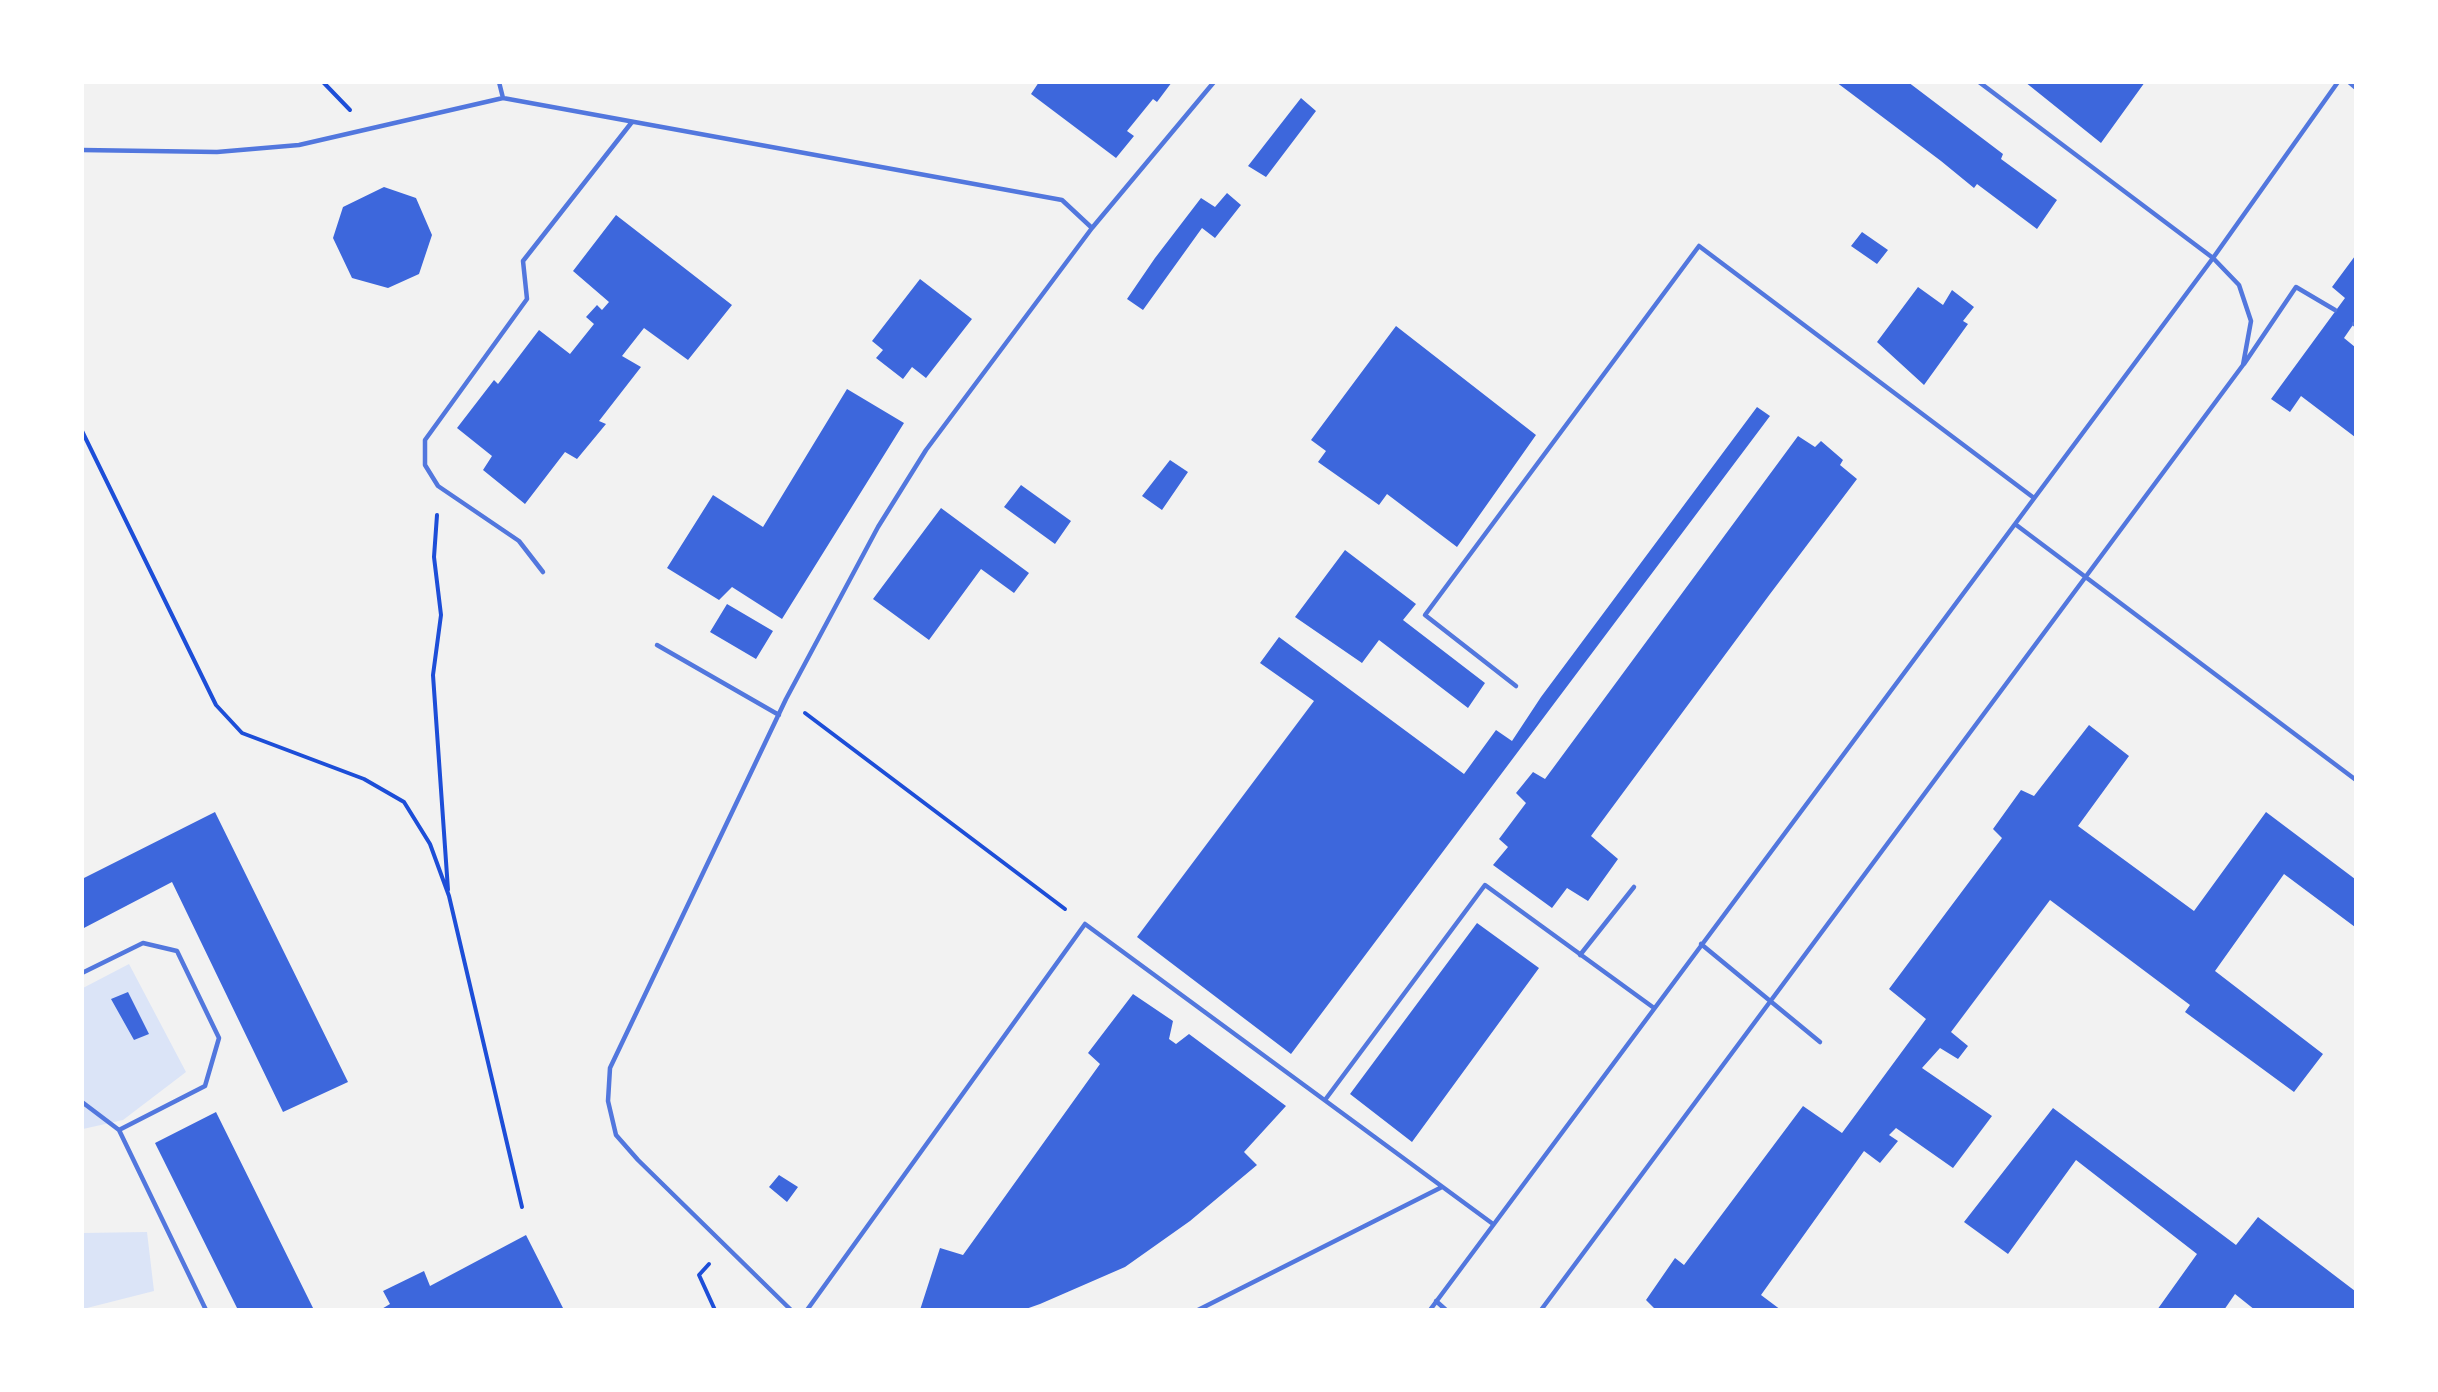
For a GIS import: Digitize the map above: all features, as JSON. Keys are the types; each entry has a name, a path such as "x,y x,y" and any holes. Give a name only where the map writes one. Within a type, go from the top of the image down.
{"lane":[{"path":"499,82 503,98"},
{"path":"791,1310 638,1160 616,1135 608,1101 610,1068 786,699 878,527 926,450 1092,228 1214,82"},
{"path":"1979,82 2213,258 2239,285 2251,321 2243,365"},
{"path":"1430,1310 2213,258 2338,82"},
{"path":"2349,82 2355,88"},
{"path":"82,150 217,152 299,145 503,98 1062,200 1092,228"},
{"path":"543,572 519,541 438,486 425,465 425,440 526,299 523,261 632,122"},
{"path":"1516,686 1425,615 1698,246 2034,498"},
{"path":"1541,1310 2243,365 2296,287 2335,310"},
{"path":"2015,524 2355,780"},
{"path":"657,645 779,715"},
{"path":"1325,1100 1485,885 1654,1008"},
{"path":"1580,955 1634,887"},
{"path":"807,1310 1085,924 1492,1224"},
{"path":"82,973 143,943 177,951 219,1038 205,1086 119,1130"},
{"path":"1701,944 1820,1042"},
{"path":"82,1102 119,1130 206,1310"},
{"path":"1198,1310 1443,1187"},
{"path":"1436,1301 1446,1310"}],"path":[{"path":"82,431 216,705 242,733 364,779 404,802 430,844 449,896 522,1207"},
{"path":"438,486 434,557 441,615 433,675 449,896"},
{"path":"786,699 1085,924"},
{"path":"715,1310 699,1275 726,1246"}],"shaded area":[{"path":"129,964 186,1072 123,1120 83,1129 83,988"},
{"path":"147,1232 154,1291 83,1309 83,1233"}],"building":[{"path":"1039,82 1172,82 1157,102 1153,99 1127,131 1134,136 1116,158 1031,94"},
{"path":"1836,82 1908,82 2003,154 2001,159 2057,200 2037,229 1977,184 1974,188"},
{"path":"2025,82 2145,82 2101,143"},
{"path":"1301,98 1316,111 1266,177 1248,166"},
{"path":"384,187 416,198 432,235 419,274 388,288 352,278 333,238 343,207"},
{"path":"1227,193 1241,205 1215,238 1202,228 1143,310 1127,299 1201,198 1215,207"},
{"path":"616,215 732,305 688,360 644,328 622,356 641,367 599,421 606,424 577,459 565,452 525,504 483,470 492,456 457,428 494,380 498,384 539,330 570,354 594,324 586,317 597,305 602,310 609,302 573,271"},
{"path":"1862,232 1888,250 1877,264 1851,246"},
{"path":"2355,256 2355,322 2344,338 2355,347 2355,437 2301,396 2290,412 2271,399 2345,298 2332,287"},
{"path":"920,279 972,319 926,378 912,367 903,379 876,358 883,350 872,341"},
{"path":"1918,287 1943,305 1952,290 1974,307 1963,321 1968,324 1924,385 1877,342"},
{"path":"1396,326 1536,435 1457,547 1387,494 1379,505 1318,462 1326,451 1311,440"},
{"path":"847,389 904,423 782,619 732,587 719,600 667,568 713,495 763,527"},
{"path":"1757,407 1770,416 1291,1054 1137,937 1314,701 1260,663 1279,637 1464,774 1496,730 1512,741 1541,697"},
{"path":"1798,436 1815,447 1821,441 1843,460 1840,465 1857,479 1591,836 1618,859 1588,901 1567,888 1552,908 1493,865 1508,847 1499,839 1526,803 1516,793 1533,772 1545,779"},
{"path":"1170,460 1188,472 1162,510 1142,496"},
{"path":"1021,485 1071,521 1055,544 1004,507"},
{"path":"941,508 1029,573 1014,593 981,569 929,640 873,599"},
{"path":"1345,550 1416,604 1403,620 1485,683 1468,708 1379,640 1362,663 1295,617"},
{"path":"727,604 773,631 756,659 710,632"},
{"path":"2089,725 2129,756 2078,826 2194,911 2266,812 2355,879 2355,927 2284,874 2215,971 2323,1054 2294,1092 2185,1012 2190,1005 2050,900 1951,1032 1968,1046 1958,1059 1940,1048 1922,1068 1992,1116 1953,1168 1896,1128 1889,1135 1898,1141 1880,1163 1864,1151 1761,1295 1781,1310 1656,1310 1646,1300 1675,1258 1684,1265 1803,1106 1842,1133 1926,1019 1889,989 2002,838 1993,829 2021,790 2034,796"},
{"path":"215,812 348,1082 283,1112 172,882 82,929 82,879"},
{"path":"1477,923 1539,968 1412,1142 1350,1094"},
{"path":"128,992 149,1034 134,1040 111,999"},
{"path":"1133,994 1173,1021 1169,1039 1176,1044 1189,1034 1286,1106 1244,1152 1257,1165 1190,1221 1125,1267 1040,1304 1023,1310 920,1310 940,1248 963,1255 1100,1064 1088,1053"},
{"path":"2053,1108 2236,1245 2258,1217 2355,1291 2355,1310 2255,1310 2235,1294 2224,1310 2157,1310 2197,1254 2076,1160 2008,1254 1964,1222"},
{"path":"216,1112 314,1310 238,1310 155,1143"},
{"path":"779,1175 798,1187 787,1202 769,1187"},
{"path":"526,1235 564,1310 380,1310 390,1304 383,1291 424,1271 430,1286"}]}
